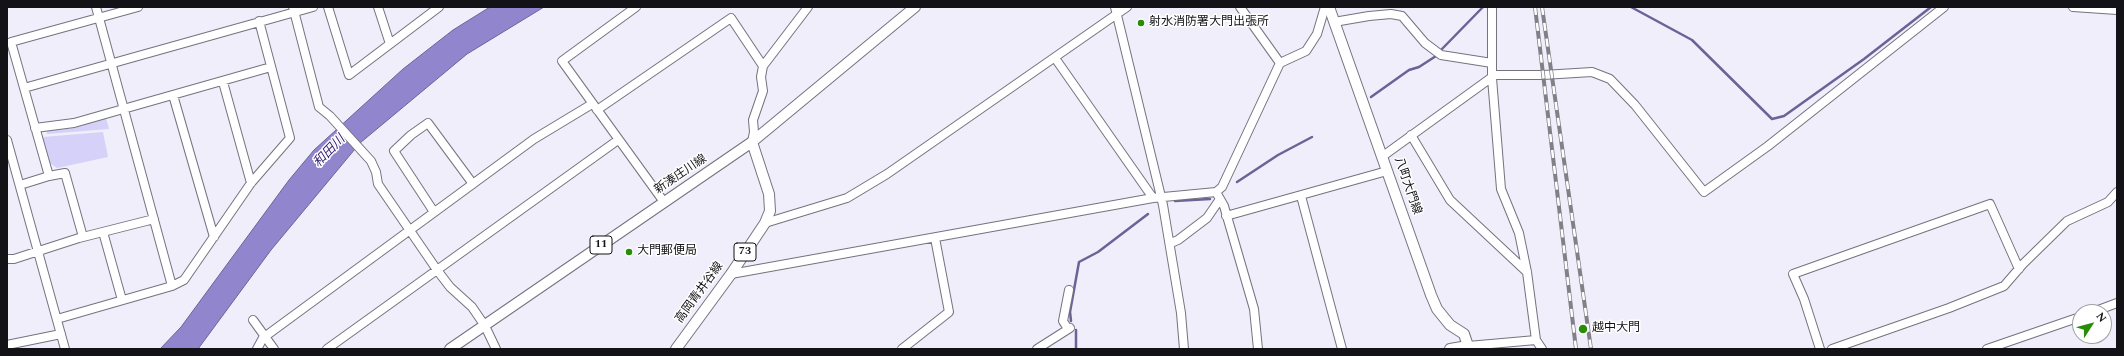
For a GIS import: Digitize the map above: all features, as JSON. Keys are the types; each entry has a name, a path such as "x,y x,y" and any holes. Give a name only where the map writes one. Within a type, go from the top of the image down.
{"main road":[{"name":"新湊庄川線","path":"450,349 486,326 752,142 788,114 915,7"},
{"name":"八町大門線","path":"1329,7 1437,310 1450,325 1464,334 1468,346"},
{"name":"高岡青井谷線","path":"676,349 731,274 765,222 770,211 769,194 752,142"},
{"path":"1450,349 1468,346"}],"street":[{"path":"96,7 172,286"},
{"path":"49,176 11,42 138,7"},
{"path":"24,88 293,10 313,7"},
{"path":"328,7 349,75 439,7"},
{"path":"378,7 390,44"},
{"path":"636,7 562,61 664,202"},
{"path":"752,142 754,132 753,120 762,90 763,66 808,7"},
{"path":"765,222 847,198 887,174 1055,58 1116,10 1127,7"},
{"path":"1240,7 1280,63"},
{"path":"1171,243 1178,240 1208,218 1280,63 1306,51 1317,34 1325,7"},
{"path":"1492,7 1492,78 1501,189 1519,233 1527,272 1536,340 1542,349"},
{"path":"1383,156 1492,78 1495,74 1543,75 1592,72 1610,79 1635,105 1704,192 1768,146 1944,7"},
{"path":"2073,7 2117,10"},
{"path":"293,10 319,107 330,116 365,153 376,172 378,184 437,270 450,287 472,307 486,326 496,349"},
{"path":"1116,10 1157,197 1171,243 1181,313 1184,349"},
{"path":"1334,22 1391,14 1402,16 1425,43 1440,55 1492,63"},
{"path":"257,349 265,336 534,139 595,107 731,18 763,66"},
{"path":"56,318 172,286 184,280 251,183 290,138 259,21"},
{"path":"1055,58 1157,197"},
{"path":"35,128 74,123 223,82 271,67"},
{"path":"223,82 251,183"},
{"path":"173,95 214,238"},
{"path":"434,212 394,151 411,135 428,123 473,184"},
{"path":"1411,135 1450,200 1527,272"},
{"path":"7,140 65,349"},
{"path":"327,349 618,140"},
{"path":"1226,216 1387,171"},
{"path":"20,185 49,176 65,173 83,237"},
{"path":"1832,349 1949,308 2004,286 2067,221 2108,202 2117,192"},
{"path":"731,274 1157,197 1218,195"},
{"path":"1218,195 1226,216 1254,309 1258,349"},
{"path":"1301,196 1342,349"},
{"path":"1820,349 1804,299 1793,274 1990,204 2019,269"},
{"path":"7,259 39,251 83,237 154,219"},
{"path":"103,232 122,300"},
{"path":"902,349 949,312 934,238"},
{"path":"1037,349 1069,328 1063,321 1069,290"},
{"path":"253,320 274,349"},
{"path":"1988,349 2004,346 2072,320"},
{"path":"7,345 61,334"},
{"path":"1468,346 1512,346 1536,340"}],"shaded area":[{"path":"106,118 109,129 47,134 47,131 74,128"},
{"path":"103,132 108,157 57,168 50,163 43,137"}],"water":[{"name":"和田川","path":"490,7 544,7 467,54 360,143 271,250 198,349 160,349 181,327 289,180 314,150 403,69 453,30"}],"waterway":[{"path":"1440,51 1483,7"},
{"path":"1631,7 1692,40 1772,119 1784,116 1864,59 1931,7"},
{"path":"1371,97 1409,70 1419,67 1436,56"},
{"path":"1237,182 1278,155 1312,137"},
{"path":"1175,201 1210,199"},
{"path":"1071,321 1070,312 1079,262 1098,252 1148,214"},
{"path":"1076,330 1076,349"}],"railway":[{"path":"1535,7 1576,349"},
{"path":"1542,7 1591,349"}],"place":[{"name":"射水消防署大門出張所","path":"1141,23"},
{"name":"大門郵便局","path":"629,252"},
{"name":"越中大門","path":"1583,329"}]}
